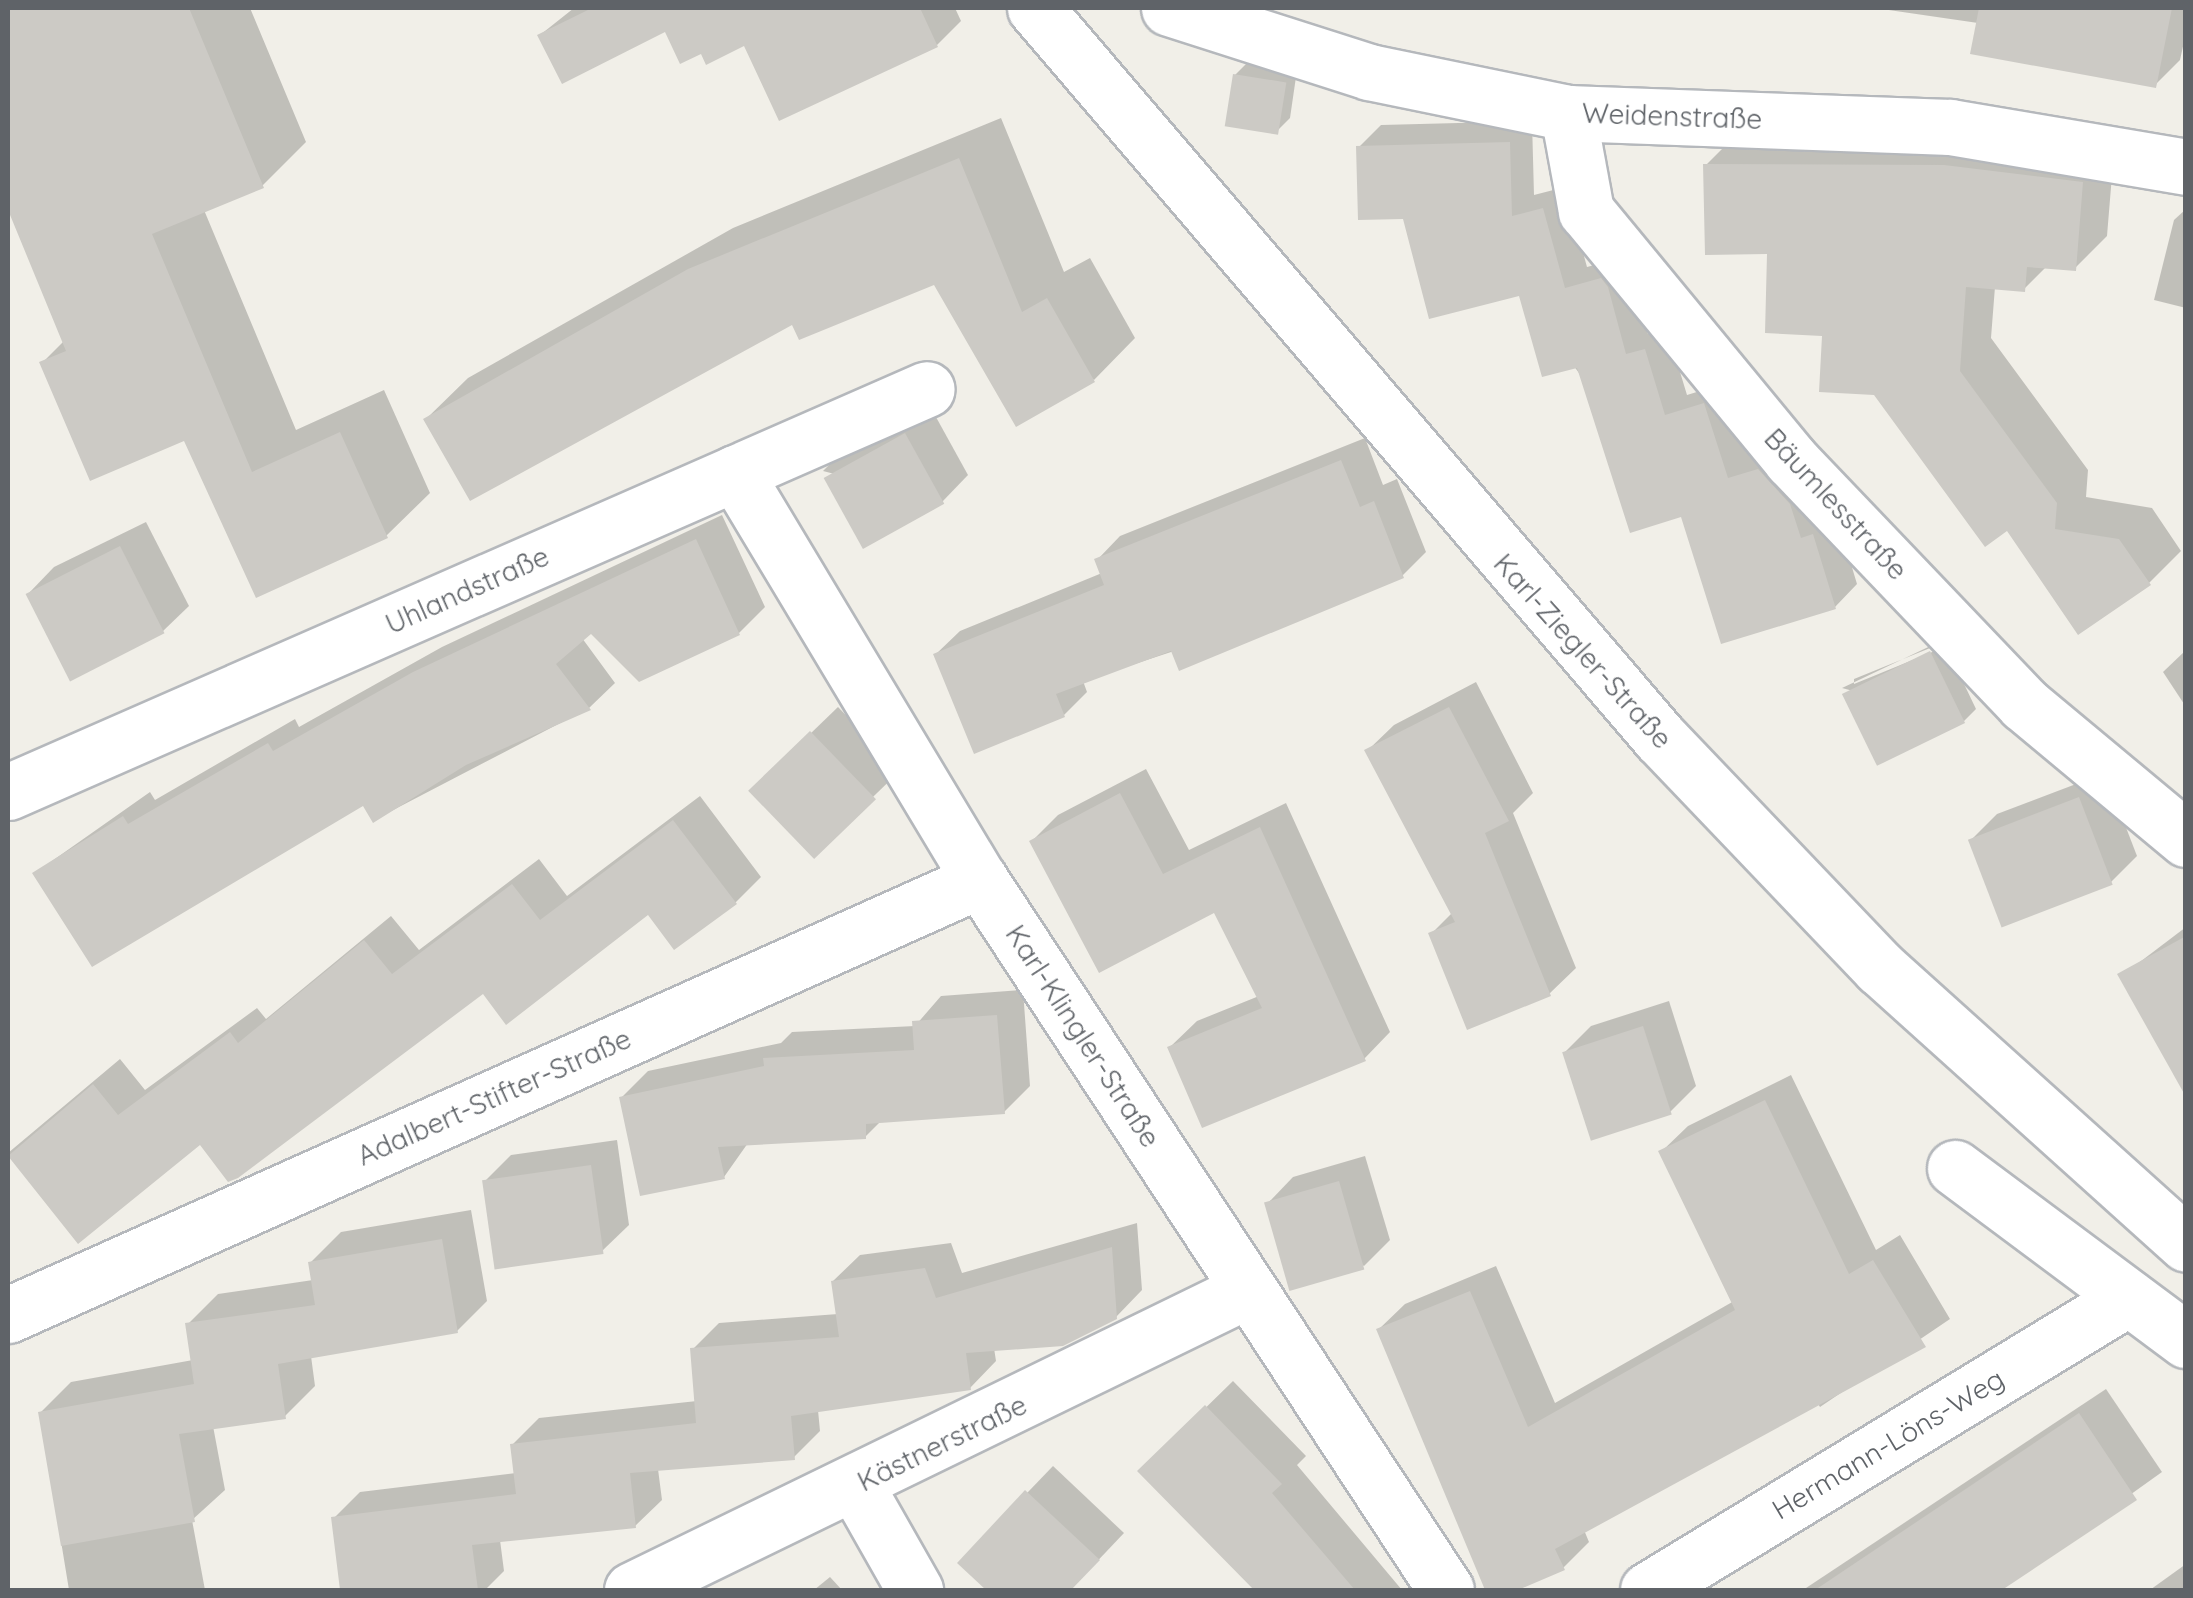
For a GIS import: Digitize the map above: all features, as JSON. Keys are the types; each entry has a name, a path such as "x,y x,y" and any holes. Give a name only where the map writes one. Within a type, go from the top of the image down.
{"street":[{"name":"Karl-Ziegler-Straße","path":"1034,8 1674,753 1980,1065 2186,1244"},
{"name":"Weidenstraße","path":"1169,8 1369,72 1568,112 1950,126 2186,167"},
{"name":"Bäumlesstraße","path":"1568,112 1586,211 1791,460 2024,704 2186,839"},
{"name":"Uhlandstraße","path":"8,792 926,389"},
{"name":"Karl-Klingler-Straße","path":"735,473 980,880 1446,1590"},
{"name":"Adalbert-Stifter-Straße","path":"8,1315 980,880"},
{"path":"1955,1168 2186,1340"},
{"name":"Kästnerstraße","path":"632,1590 856,1486 1248,1290"},
{"name":"Hermann-Löns-Weg","path":"1648,1590 2128,1298"},
{"path":"856,1486 915,1590"}],"building":[{"path":"8,8 189,8 264,188 152,234 252,472 340,432 388,538 256,598 184,441 90,481 39,362 66,351 8,210"},
{"path":"592,8 920,8 938,47 779,121 744,46 706,65 701,54 680,64 665,32 562,84 537,35"},
{"path":"1979,8 2172,8 2156,88 1970,54"},
{"path":"1233,74 1286,82 1278,135 1225,126"},
{"path":"1510,142 1512,216 1543,208 1565,288 1601,278 1608,287 1626,354 1645,349 1665,415 1704,403 1728,478 1758,469 1790,504 1801,538 1813,534 1836,609 1721,644 1681,517 1630,533 1577,368 1542,377 1519,296 1429,319 1403,219 1358,220 1356,146"},
{"path":"959,158 1022,312 1047,298 1095,382 1016,427 934,285 799,340 792,325 470,501 423,419 688,269"},
{"path":"1703,164 1944,165 2083,182 2076,271 2027,267 2025,292 1966,287 1960,371 2057,503 2055,529 2119,539 2151,585 2078,635 2007,531 1985,547 1874,395 1819,392 1822,336 1765,333 1767,254 1705,255"},
{"path":"905,433 944,504 863,549 824,478"},
{"path":"1341,460 1360,507 1374,501 1404,578 1179,671 1171,651 1056,694 1065,717 974,754 933,654 1104,585 1094,559"},
{"path":"696,539 740,635 639,682 591,634 556,664 591,710 466,765 373,823 363,806 92,967 32,873 123,816 128,824 268,743 273,751 413,672"},
{"path":"120,546 164,633 70,681 26,594"},
{"path":"1930,651 1965,723 1877,766 1842,694"},
{"path":"1449,707 1509,821 1485,833 1551,996 1467,1030 1428,933 1455,922 1364,750"},
{"path":"810,731 876,799 814,859 748,791"},
{"path":"1120,793 1163,874 1260,827 1366,1061 1202,1128 1167,1047 1262,1008 1214,913 1099,973 1029,841"},
{"path":"2079,797 2113,885 2002,927 1968,840"},
{"path":"673,820 737,904 674,950 648,915 506,1025 483,994 238,1178 228,1182 200,1145 78,1244 8,1156 93,1084 118,1115 230,1032 238,1043 364,940 392,974 512,884 540,920"},
{"path":"2186,936 2186,1097 2117,974"},
{"path":"997,1015 1005,1114 866,1124 866,1139 718,1147 725,1179 640,1196 619,1097 764,1066 763,1058 914,1050 912,1021"},
{"path":"1643,1026 1672,1114 1591,1141 1562,1052"},
{"path":"1765,1100 1849,1274 1873,1260 1926,1347 1555,1549 1565,1570 1518,1590 1485,1590 1376,1329 1470,1291 1528,1427 1735,1310 1658,1151"},
{"path":"591,1165 604,1254 495,1269 482,1180"},
{"path":"1339,1181 1364,1269 1289,1291 1264,1202"},
{"path":"442,1239 458,1333 278,1364 286,1419 179,1434 195,1522 61,1546 38,1412 194,1384 185,1323 315,1305 308,1262"},
{"path":"1112,1247 1117,1319 1063,1346 966,1353 971,1390 791,1416 795,1460 630,1473 636,1528 472,1545 478,1590 340,1590 331,1517 516,1494 510,1444 696,1423 690,1348 839,1337 831,1281 925,1268 936,1298"},
{"path":"1205,1405 1282,1484 1272,1493 1355,1590 1254,1590 1137,1471"},
{"path":"2079,1413 2137,1500 2002,1590 1815,1590"},
{"path":"1025,1490 1100,1560 1071,1590 986,1590 957,1563"}]}
